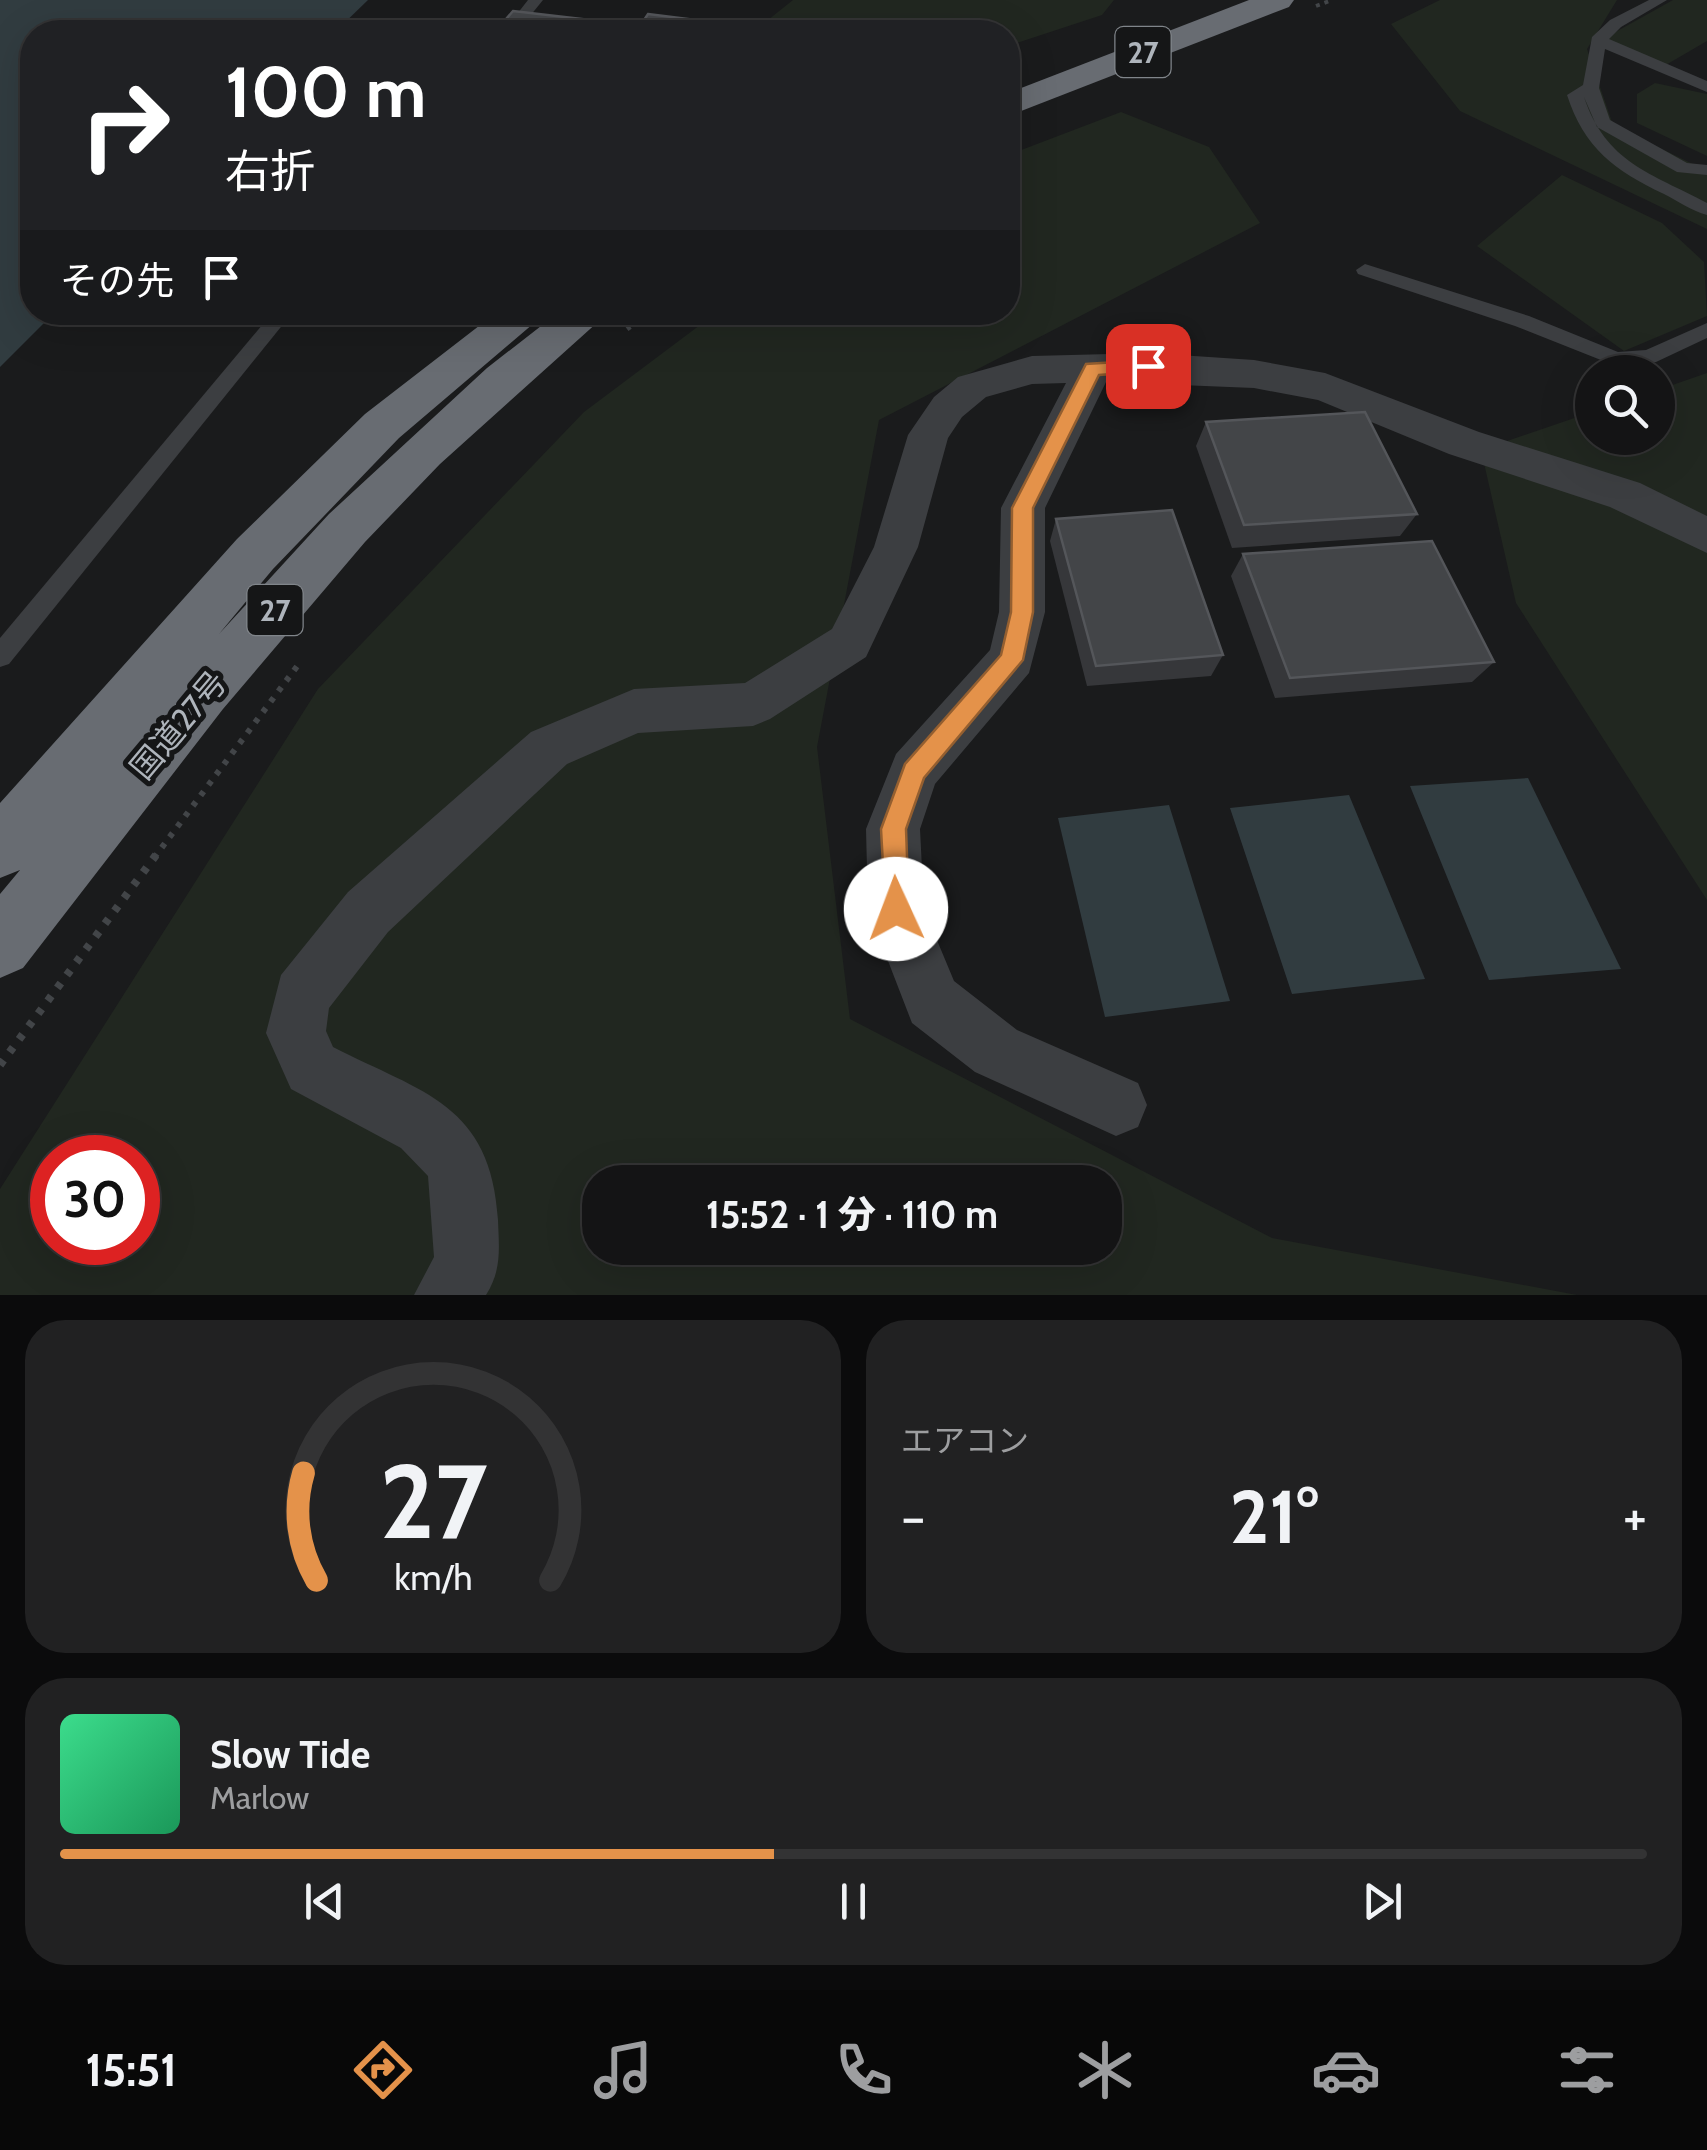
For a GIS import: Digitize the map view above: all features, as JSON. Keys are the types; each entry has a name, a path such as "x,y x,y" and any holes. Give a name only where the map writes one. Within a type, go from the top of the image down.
{"highway":[{"name":"27","path":"1020,71 1214,0"},
{"name":"27","path":"1020,100 1278,0"},
{"name":"国道27号","path":"0,848 280,529 382,426 510,325"},
{"name":"国道27号","path":"0,945 262,625 338,542 454,425 543,346 598,325"}],"street":[{"path":"448,1295 467,1264 464,1196 456,1160 422,1126 312,1068 296,1033 302,996 368,912 549,748 634,711 753,704 849,643 896,547 928,435 948,407 972,387 1032,370 1148,366 1254,374 1325,387 1464,443 1625,495 1707,536"},
{"path":"1093,368 1023,508 1022,612 1012,660 914,772 893,829 896,909 933,1002 996,1052 1116,1106"}],"lane":[{"path":"520,20 536,0"},
{"path":"1660,0 1605,30 1596,40 1591,88 1603,123 1683,168 1707,170"},
{"path":"1596,40 1707,87"},
{"path":"1591,88 1575,96 1581,123 1615,165 1707,210"},
{"path":"1366,270 1488,308 1616,359 1649,357 1707,330"},
{"path":"0,656 273,325"}],"path":[{"path":"0,1065 311,647"}],"shaded area":[{"path":"0,0 368,0 347,20 20,20 20,325 42,325 0,367"},
{"path":"793,0 1114,0 1102,15 1020,42 1020,20 768,20"},
{"path":"1440,0 1617,0 1587,49 1613,125 1707,171 1707,229 1460,111 1391,24"},
{"path":"1673,0 1707,0 1707,41 1664,66 1603,39"},
{"path":"1655,83 1707,94 1707,156 1637,123 1637,94"},
{"path":"1121,112 1209,147 1260,223 879,420 817,747 850,1019 1272,1238 1577,1295 0,1295 0,1189 30,1142 30,1265 160,1265 160,1135 34,1135 318,689 584,412 700,325 1020,325 1020,150"},
{"path":"1562,175 1662,223 1704,262 1707,316 1624,351 1477,246"},
{"path":"1707,373 1707,900 1516,603 1481,450 1575,418 1575,455 1675,455 1675,384"},
{"path":"1528,778 1621,969 1489,980 1410,786"},
{"path":"1349,795 1425,979 1292,994 1230,808"},
{"path":"1169,805 1230,1001 1105,1017 1058,818"}],"building":[{"path":"513,11 590,20 505,20"},
{"path":"648,14 688,19 687,20 644,20"},
{"path":"1365,412 1417,514 1244,525 1206,422"},
{"path":"1172,510 1223,655 1096,666 1056,519"},
{"path":"1432,541 1494,662 1290,678 1243,554"}],"route":[{"path":"896,909 893,829 914,772 1012,660 1022,612 1023,508 1093,368 1148,366"}]}
